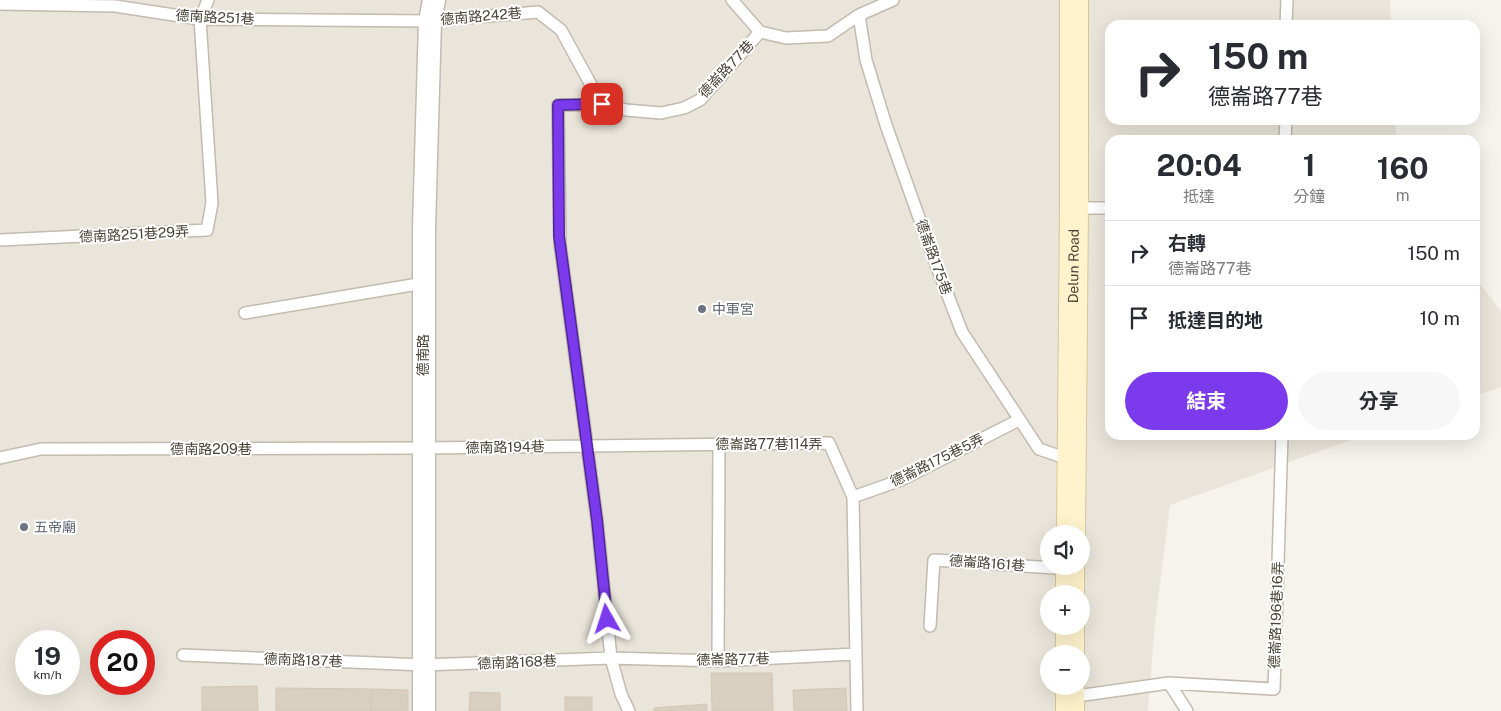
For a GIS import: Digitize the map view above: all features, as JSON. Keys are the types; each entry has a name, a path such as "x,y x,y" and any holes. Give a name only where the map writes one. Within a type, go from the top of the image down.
{"street":[{"name":"Delun Road","path":"1071,525 1074,0"},
{"name":"德南路","path":"424,711 424,228 432,10"}],"lane":[{"path":"200,19 208,0"},
{"path":"732,0 760,32 786,38 828,36 859,15 893,0"},
{"path":"1286,20 1287,0"},
{"name":"德南路251巷","path":"0,4 113,3 200,19 432,10"},
{"name":"德南路242巷","path":"432,10 538,12 561,30 602,104"},
{"name":"德崙路175巷","path":"859,15 866,60 886,124 962,332 1039,449 1071,460"},
{"name":"德南路251巷29弄","path":"0,240 207,230 212,203 200,19"},
{"name":"德崙路77巷","path":"629,711 621,694 611,658 597,520 559,236 558,105 602,104 626,110 661,113 684,108 700,100 760,32"},
{"path":"1074,208 1105,208"},
{"path":"246,313 424,283"},
{"name":"德崙路175巷5弄","path":"853,497 901,480 1019,420"},
{"name":"德崙路196巷16弄","path":"1169,683 1274,689 1282,440"},
{"name":"德崙路77巷114弄","path":"587,446 829,443 853,497 857,711"},
{"path":"718,661 719,444"},
{"name":"德南路194巷","path":"423,448 587,446"},
{"name":"德南路209巷","path":"0,458 41,449 423,448"},
{"name":"德崙路161巷","path":"930,626 934,560 1070,576"},
{"name":"德崙路77巷","path":"611,658 718,661 855,654"},
{"name":"德南路187巷","path":"183,655 424,666"},
{"name":"德南路168巷","path":"424,666 611,658"},
{"path":"1070,698 1169,683 1187,711"}],"shaded area":[{"path":"0,0 1390,0 1391,20 1105,20 1105,125 1395,125 1396,135 1105,135 1105,440 1351,440 1170,505 1155,623 1148,711 0,711"},
{"path":"1480,284 1501,311 1501,387 1480,394"}],"building":[{"path":"711,673 772,673 773,711 712,711"},
{"path":"257,686 258,711 202,711 202,687"},
{"path":"276,688 372,689 371,711 276,711"},
{"path":"846,688 847,711 794,711 793,690"},
{"path":"372,689 408,690 408,711 371,711"},
{"path":"470,692 500,693 500,711 469,711"},
{"path":"565,697 592,697 592,711 565,711"},
{"path":"707,704 707,711 654,711 654,708"}],"place":[{"name":"中軍宮","path":"702,309"},
{"name":"五帝廟","path":"24,527"}],"route":[{"path":"602,104 558,105 559,236 597,520 607,619"}]}
